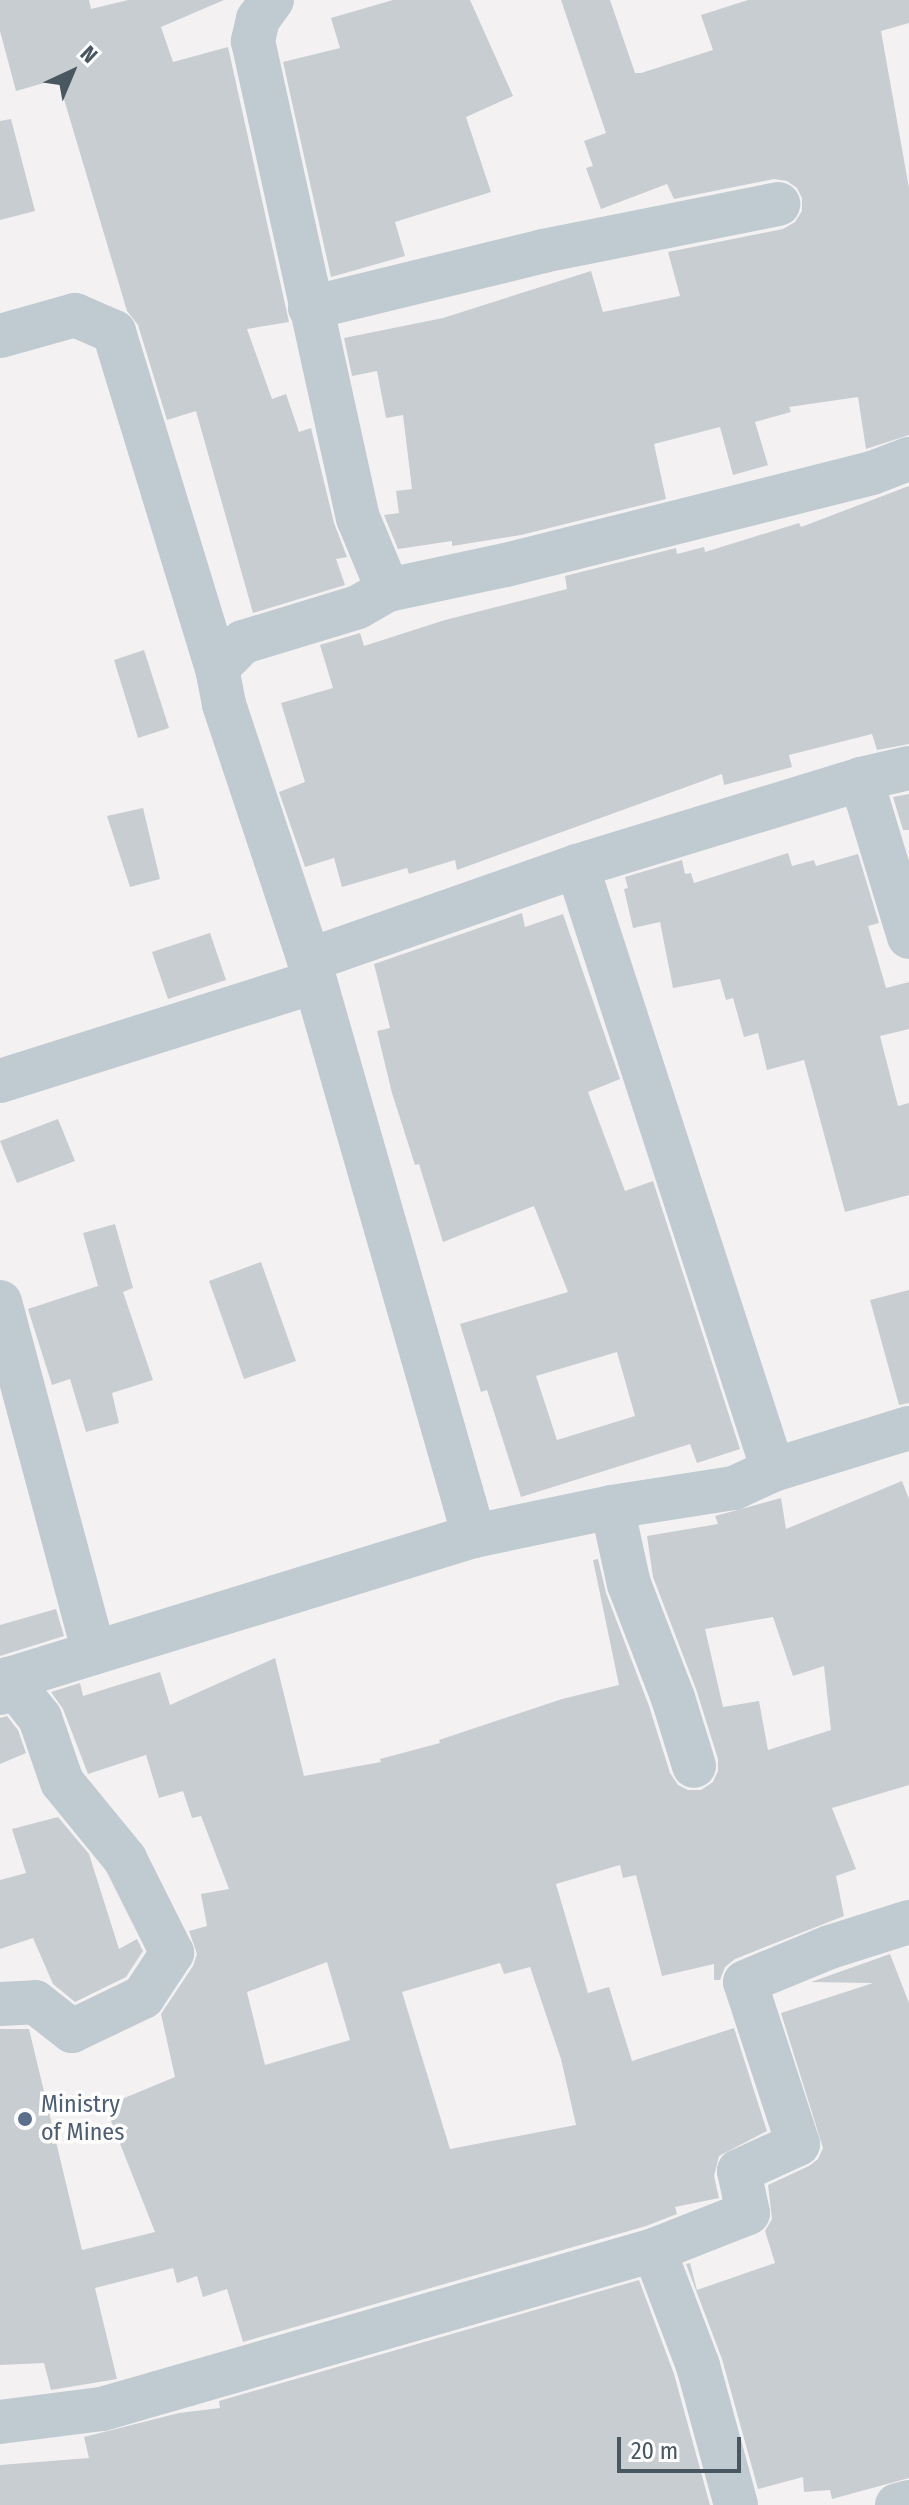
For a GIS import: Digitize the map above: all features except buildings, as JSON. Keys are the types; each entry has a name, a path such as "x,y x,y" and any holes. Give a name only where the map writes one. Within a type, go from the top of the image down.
{"street":[{"path":"272,0 258,19 253,41 358,518 388,590"},
{"path":"310,308 543,251 778,204"},
{"path":"0,336 75,315 114,332 217,668 224,704 312,971 474,1536"},
{"path":"217,668 243,642 358,607 388,590 506,565 872,473 909,459"},
{"path":"0,1081 312,971 577,866 861,779 909,768"},
{"path":"861,779 909,937"},
{"path":"577,866 773,1470"},
{"path":"0,1302 94,1653"},
{"path":"0,2004 35,2002 72,2031 143,1997 172,1953 125,1859 62,1782 40,1718 5,1686 94,1653 474,1536 612,1507 734,1488 773,1470 909,1428"},
{"path":"612,1507 629,1584 694,1766"},
{"path":"0,2422 102,2409 654,2250 748,2213 739,2171 798,2144 745,1982 830,1947 909,1922"},
{"path":"654,2250 698,2366 736,2505"},
{"path":"897,2505 909,2502"}],"place":[{"name":"Ministry of Mines","path":"25,2119"}]}
